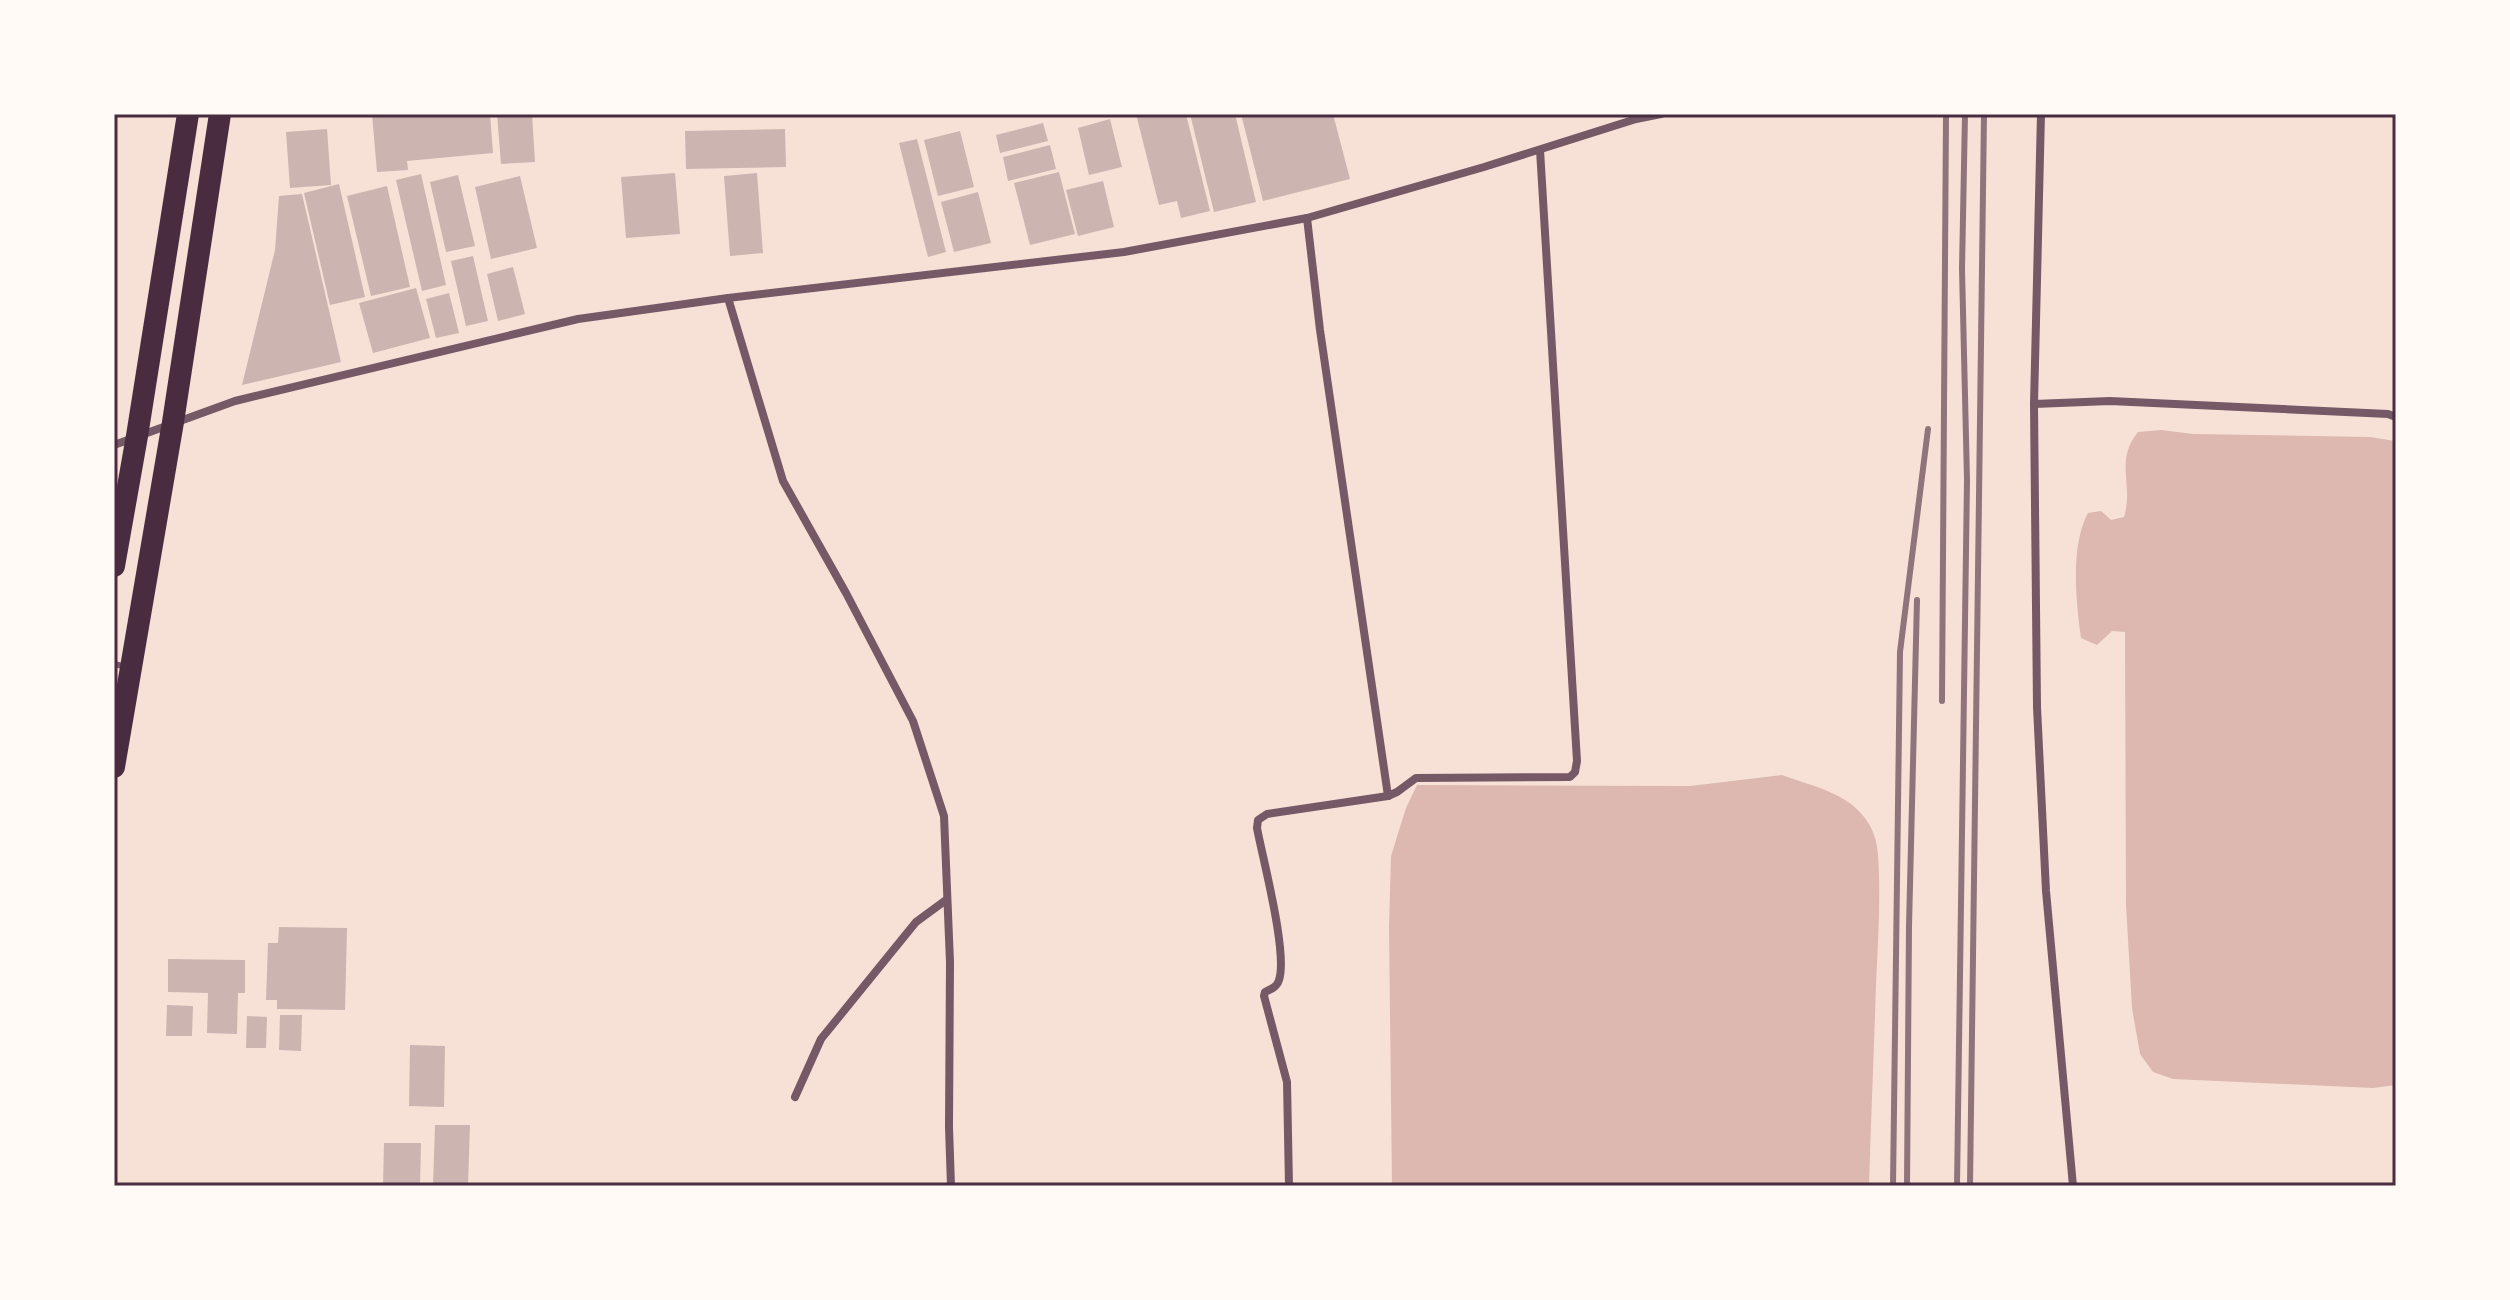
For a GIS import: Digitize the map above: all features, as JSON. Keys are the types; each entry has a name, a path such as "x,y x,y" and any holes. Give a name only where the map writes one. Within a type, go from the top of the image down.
{"highway":[{"path":"115,559 188,114"},
{"path":"114,767 122,666 173,422 220,114"}],"street":[{"path":"114,445 235,401 578,319 728,298 1124,252 1307,218 1661,114"},
{"path":"2041,114 2034,404 2037,707 2046,891 2073,1186"},
{"path":"1289,1186 1287,1082 1264,996 1280,979 1281,953 1258,820 1267,814 1388,796 1416,778 1570,777 1575,772 1574,670 1540,150"},
{"path":"1307,218 1320,330 1388,796"},
{"path":"728,298 783,481 913,721 944,816 950,962 951,1186"},
{"path":"2034,404 2110,401 2388,414 2396,417"},
{"path":"795,1097 821,1039 916,922 946,900"}],"shaded area":[{"path":"2161,430 2193,434 2370,437 2395,441 2396,1085 2373,1088 2173,1079 2153,1072 2140,1054 2132,1008 2126,905 2125,632 2112,631 2097,645 2081,638 2076,574 2079,541 2088,513 2101,511 2111,520 2124,517 2126,463 2131,443 2138,432"},
{"path":"1782,775 1829,792 1850,804 1867,821 1876,842 1879,903 1869,1186 1392,1186 1391,856 1406,808 1417,785 1690,786"}],"building":[{"path":"372,114 490,114 493,153 407,161 408,170 377,172"},
{"path":"497,114 532,114 535,162 501,164"},
{"path":"1136,114 1186,114 1210,211 1181,218 1177,201 1159,205"},
{"path":"1190,114 1235,114 1256,202 1214,212"},
{"path":"1241,114 1333,114 1350,179 1263,201"},
{"path":"1110,119 1122,167 1089,175 1078,128"},
{"path":"1043,123 1048,141 1000,153 996,135"},
{"path":"327,129 331,185 290,188 286,132"},
{"path":"785,129 786,167 686,169 685,131"},
{"path":"960,131 974,187 938,196 924,140"},
{"path":"917,139 946,252 928,257 899,143"},
{"path":"1050,145 1056,169 1008,181 1003,157"},
{"path":"1059,172 1075,234 1030,245 1014,183"},
{"path":"675,173 680,234 626,238 621,177"},
{"path":"757,173 763,253 730,256 724,176"},
{"path":"421,174 446,285 422,291 396,180"},
{"path":"458,175 475,246 446,252 430,182"},
{"path":"520,176 537,248 491,259 475,187"},
{"path":"1103,181 1114,227 1078,236 1066,190"},
{"path":"339,184 365,297 330,305 304,193"},
{"path":"387,186 410,287 371,296 347,196"},
{"path":"978,192 991,243 954,252 941,202"},
{"path":"302,194 341,362 242,385 275,250 279,196"},
{"path":"473,256 488,321 466,326 451,261"},
{"path":"513,267 525,314 498,321 487,274"},
{"path":"416,288 430,338 373,353 359,303"},
{"path":"449,293 459,333 436,338 426,299"},
{"path":"279,927 347,928 345,1010 277,1009 277,1000 266,1000 268,943 278,943"},
{"path":"168,959 245,960 245,993 238,993 237,1034 207,1033 208,993 168,992"},
{"path":"167,1005 193,1006 192,1036 166,1036"},
{"path":"280,1015 302,1015 301,1051 279,1050"},
{"path":"247,1016 267,1017 266,1048 246,1048"},
{"path":"410,1045 445,1046 444,1107 409,1106"},
{"path":"435,1125 470,1125 468,1186 433,1186"},
{"path":"384,1143 421,1143 420,1186 383,1186"}],"railway":[{"path":"1942,701 1946,114"},
{"path":"1957,1186 1967,480 1962,269 1965,114"},
{"path":"1970,1186 1984,114"},
{"path":"1893,1186 1900,652 1928,429"},
{"path":"1907,1186 1909,926 1917,600"}]}
